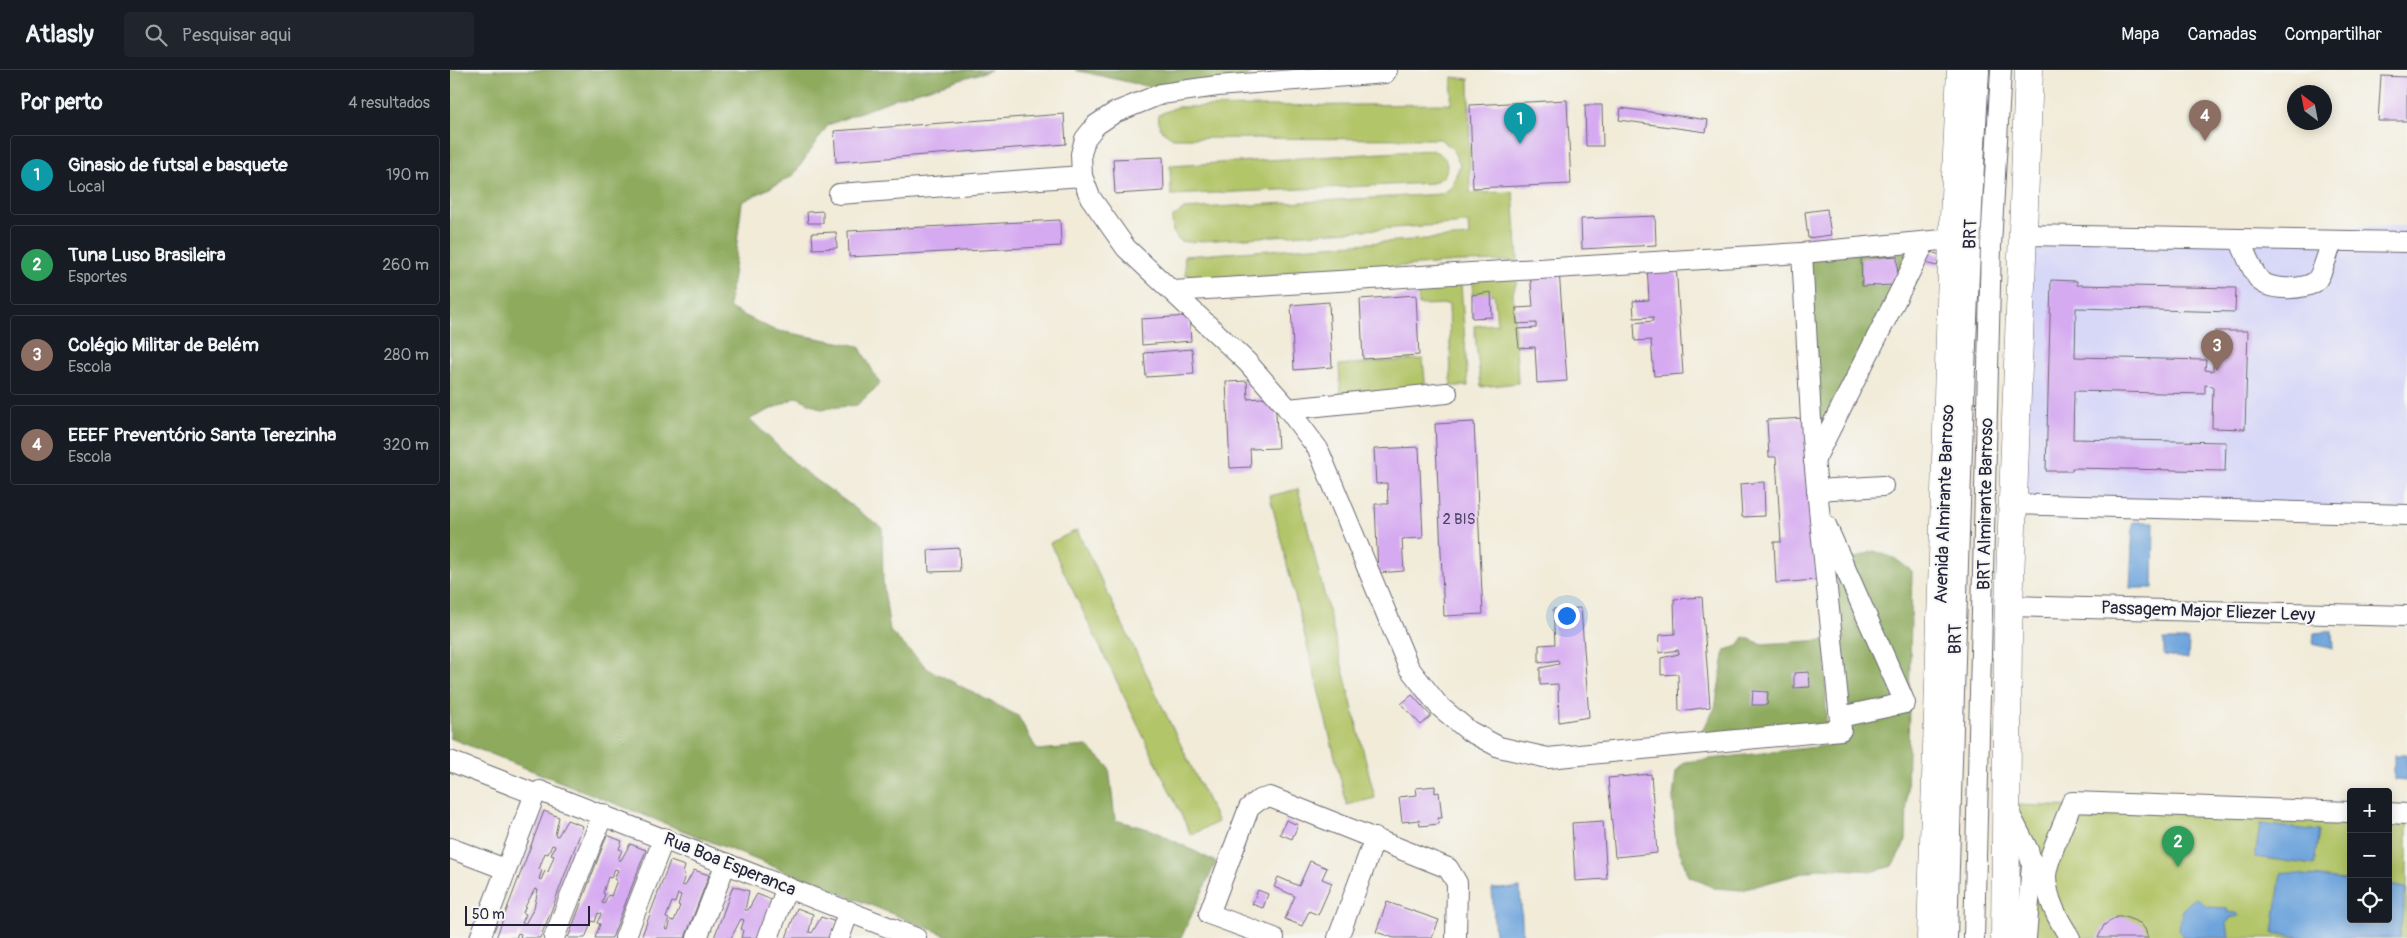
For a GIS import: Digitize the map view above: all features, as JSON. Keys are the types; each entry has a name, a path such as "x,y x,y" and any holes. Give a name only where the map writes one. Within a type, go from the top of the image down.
{"highway":[{"name":"Avenida Almirante Barroso","path":"1931,938 1952,239 1962,70"},
{"path":"2005,938 2009,606 2029,70"}],"street":[{"path":"1387,70 1384,73 1217,86 1161,94 1114,113 1096,125 1085,139 1081,154 1082,176 1090,197 1126,248 1247,362 1288,409 1318,449 1409,668 1438,706 1474,734 1498,747 1548,758 1841,730 1814,462 1802,253"},
{"name":"BRT","path":"1947,938 1957,565 1969,242 1979,70"},
{"name":"BRT Almirante Barroso","path":"1974,938 1991,245 2001,70"},
{"path":"839,194 1082,176"},
{"path":"2022,235 2407,242"},
{"path":"1173,291 1802,253 1952,239"},
{"path":"2240,239 2259,280 2269,286 2285,288 2306,287 2317,280 2332,241"},
{"path":"1814,462 1925,242"},
{"path":"1288,409 1447,392"},
{"path":"1818,500 1883,486"},
{"path":"1818,500 1905,703 1840,717"},
{"path":"2012,504 2407,515"},
{"name":"Passagem Major Eliezer Levy","path":"2009,606 2407,616"},
{"name":"Rua Boa Esperanca","path":"450,761 603,814 912,937"},
{"path":"480,938 506,869 539,793"},
{"path":"1274,938 1209,914 1249,808 1253,803 1264,798 1276,798 1443,865 1452,872 1458,889 1456,938"},
{"path":"2070,938 2055,913 2049,897 2046,875 2072,802 2347,812"},
{"path":"2006,806 2028,850 2032,864 2026,938"},
{"path":"2392,813 2407,814"},
{"path":"554,938 603,814"},
{"path":"625,938 664,838"},
{"path":"1338,938 1375,838"},
{"path":"450,848 506,869"},
{"path":"2032,864 2053,854"},
{"path":"697,938 726,863"},
{"path":"768,938 788,887"},
{"path":"839,938 849,911"}],"shaded area":[{"path":"2407,226 2407,519 2022,511 2031,227"}],"green space":[{"path":"450,70 991,70 899,97 828,125 793,176 742,202 729,308 774,330 859,346 880,384 857,405 821,409 797,397 750,419 800,468 882,528 883,582 890,631 928,669 1018,716 1037,750 1087,746 1109,767 1115,820 1152,830 1216,862 1181,938 953,938 450,738"},
{"path":"1075,70 1256,70 1208,100"},
{"path":"1452,77 1469,79 1470,193 1513,192 1518,261 1460,262 1209,280 1186,275 1184,256 1469,236 1468,223 1187,242 1180,241 1173,232 1172,218 1184,209 1441,194 1451,188 1460,165 1452,148 1440,139 1173,138 1160,129 1158,115 1177,107 1451,104"},
{"path":"1432,150 1440,154 1447,163 1444,176 1433,183 1171,195 1170,166"},
{"path":"1914,249 1816,451 1808,257"},
{"path":"1460,270 1468,386 1451,386 1449,304 1419,305 1416,276"},
{"path":"1519,275 1513,293 1518,383 1481,387 1474,326 1497,324 1494,294 1472,295 1474,280"},
{"path":"1423,359 1426,392 1341,397 1339,365"},
{"path":"1298,489 1375,798 1347,805 1270,496"},
{"path":"1077,530 1218,822 1191,835 1050,543"},
{"path":"1874,551 1894,558 1912,571 1906,841 1892,866 1874,871 1821,868 1742,890 1714,888 1689,876 1676,842 1673,797 1676,772 1684,762 1842,744 1852,735 1835,587 1845,562"},
{"path":"1744,637 1762,644 1826,640 1826,725 1698,738 1715,708 1725,650 1738,646"},
{"path":"2013,805 2347,814 2347,923 2392,923 2392,815 2407,815 2407,938 2005,938"}],"water":[{"path":"2133,522 2154,522 2153,588 2130,588"},
{"path":"2332,631 2333,649 2313,644 2314,633"},
{"path":"2164,640 2189,640 2188,659 2164,655"},
{"path":"2394,755 2407,755 2407,781 2394,780"},
{"path":"2260,824 2319,831 2314,865 2255,857"},
{"path":"2281,872 2347,880 2347,923 2392,923 2392,886 2406,888 2399,938 2307,938 2273,933"},
{"path":"1520,888 1523,938 1495,938 1492,889"},
{"path":"2197,898 2207,907 2228,908 2227,912 2237,913 2239,916 2230,918 2227,923 2229,938 2183,937 2179,930 2181,915 2185,907"}],"building":[{"path":"2381,76 2407,77 2407,121 2378,121"},
{"path":"1567,100 1571,184 1473,188 1470,105"},
{"path":"1585,105 1602,105 1603,146 1586,146"},
{"path":"1621,108 1708,120 1706,132 1619,120"},
{"path":"1064,114 1066,144 836,162 834,131"},
{"path":"1163,157 1164,191 1115,194 1113,159"},
{"path":"1827,209 1831,235 1808,238 1805,212"},
{"path":"823,211 823,223 808,223 807,212"},
{"path":"1655,216 1656,245 1582,249 1581,219"},
{"path":"1060,220 1061,246 849,257 848,231"},
{"path":"836,232 837,248 813,249 812,233"},
{"path":"1928,251 1940,255 1937,266 1925,263"},
{"path":"1897,256 1898,285 1862,286 1861,258"},
{"path":"1676,264 1683,374 1654,376 1651,340 1635,341 1634,323 1653,321 1653,317 1634,318 1633,301 1649,300 1647,265"},
{"path":"1559,270 1567,381 1537,383 1535,347 1519,348 1517,329 1536,328 1536,323 1517,324 1516,308 1533,307 1530,272"},
{"path":"2051,280 2077,281 2077,285 2236,288 2235,312 2076,308 2075,357 2206,360 2205,370 2213,371 2215,331 2248,331 2245,429 2212,428 2213,386 2205,385 2205,394 2074,391 2073,439 2226,442 2225,471 2072,468 2072,471 2046,471"},
{"path":"1491,292 1492,317 1472,318 1472,295"},
{"path":"1416,295 1419,355 1363,359 1360,299"},
{"path":"1329,302 1332,367 1294,370 1291,305"},
{"path":"1189,316 1191,341 1142,345 1141,319"},
{"path":"1192,349 1194,374 1146,377 1144,353"},
{"path":"1247,381 1248,399 1275,397 1278,448 1250,449 1251,467 1230,468 1226,382"},
{"path":"1806,418 1816,580 1776,583 1774,542 1781,542 1776,457 1769,457 1767,420"},
{"path":"1474,422 1483,614 1444,616 1435,424"},
{"path":"1419,447 1423,538 1402,539 1404,571 1378,573 1375,504 1388,504 1387,483 1376,484 1374,449"},
{"path":"1764,482 1765,516 1742,517 1740,484"},
{"path":"959,548 960,571 929,572 928,550"},
{"path":"1702,597 1710,707 1679,711 1678,674 1661,675 1661,658 1679,654 1678,650 1659,653 1660,635 1675,634 1674,599"},
{"path":"1581,608 1589,717 1559,722 1558,684 1540,685 1540,668 1559,664 1558,660 1539,663 1539,645 1555,644 1553,609"},
{"path":"1809,672 1810,687 1794,688 1794,673"},
{"path":"1753,691 1768,692 1767,705 1752,705"},
{"path":"1412,695 1431,716 1421,725 1401,704"},
{"path":"1651,774 1657,853 1615,857 1608,778"},
{"path":"1435,786 1435,793 1439,792 1442,818 1438,818 1439,824 1420,826 1419,820 1402,822 1399,797 1417,795 1416,788"},
{"path":"544,811 559,817 555,835 558,836 567,820 583,826 540,938 520,938 521,934 518,933 516,938 496,938","holes":["552,845 555,846 551,855 554,856 548,872 545,871 541,880 539,879 542,870 539,869 545,853 548,854","535,889 538,890 534,908 525,924 522,923 526,914 523,913"]},
{"path":"1286,820 1298,825 1292,839 1280,834"},
{"path":"1603,821 1607,879 1575,881 1572,823"},
{"path":"607,835 622,841 619,849 622,850 618,860 621,860 630,844 646,850 612,938 595,938 600,924 597,923 601,914 598,913 595,922 592,921 585,938 568,938","holes":["615,869 618,870 614,879 617,880 611,896 608,895 604,904 602,903 605,894 603,893 608,877 611,878"]},
{"path":"670,861 685,866 682,885 685,886 694,870 709,875 685,938 641,938","holes":["678,894 681,895 678,905 680,906 674,921 671,920 668,930 665,929 669,919 666,918 672,902 675,903"]},
{"path":"1310,861 1327,868 1322,879 1332,883 1318,915 1309,911 1302,926 1285,919 1295,896 1274,887 1278,877 1299,886"},
{"path":"733,886 749,891 745,910 748,910 757,894 772,900 758,938 741,938 744,920 741,919 731,938 714,938"},
{"path":"1258,890 1268,894 1263,908 1252,904"},
{"path":"1387,902 1439,920 1432,938 1394,938 1376,932"},
{"path":"797,908 813,914 809,932 812,933 821,917 836,922 831,938 786,938"},
{"path":"2117,917 2125,917 2140,923 2145,929 2148,938 2098,938 2104,925"}],"place":[{"name":"EEEF Preventório Santa Terezinha","path":"2205,141"},
{"name":"Ginasio de futsal e basquete","path":"1520,144"},
{"name":"Colégio Militar de Belém","path":"2217,371"},
{"name":"Tuna Luso Brasileira","path":"2178,867"}]}
